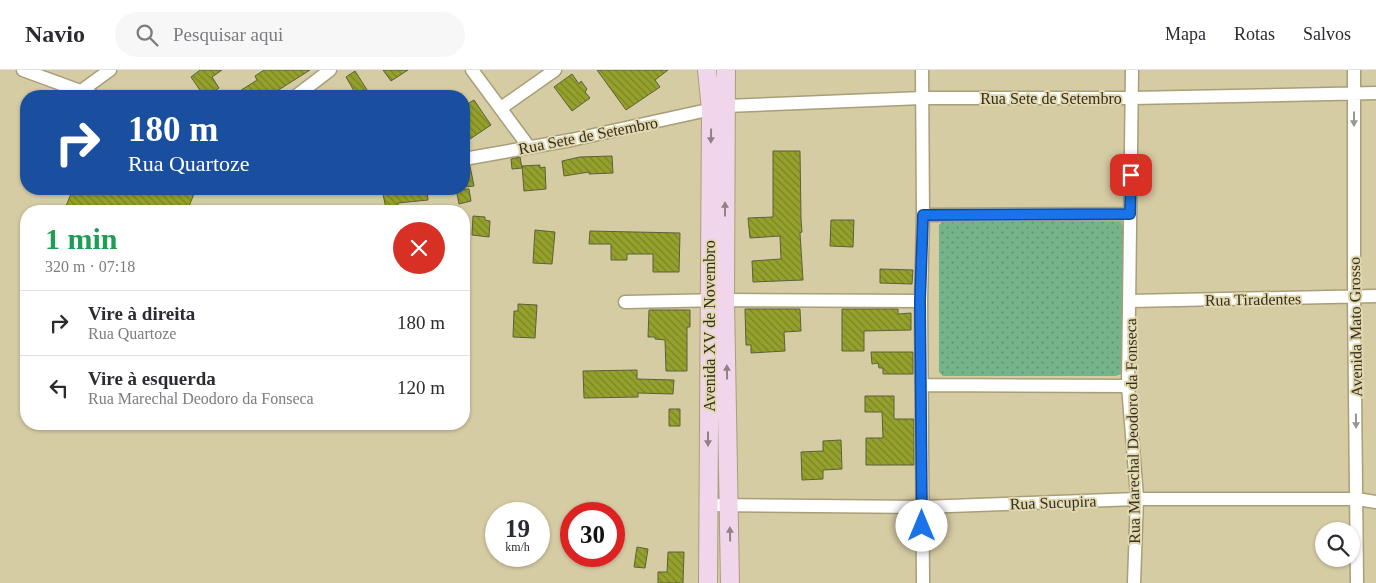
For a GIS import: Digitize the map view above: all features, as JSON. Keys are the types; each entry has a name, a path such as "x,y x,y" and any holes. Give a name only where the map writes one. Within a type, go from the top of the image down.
{"main road":[{"name":"Avenida XV de Novembro","path":"707,70 718,108"},
{"name":"Avenida XV de Novembro","path":"708,583 707,505 717,300 718,108 726,70"},
{"name":"Avenida XV de Novembro","path":"717,300 730,506 730,583"}],"street":[{"path":"24,70 78,90"},
{"path":"82,90 110,70"},
{"path":"304,90 330,70"},
{"path":"472,70 529,148"},
{"path":"500,108 555,70"},
{"path":"922,70 923,215 920,301 923,583"},
{"name":"Rua Marechal Deodoro da Fonseca","path":"1132,70 1128,386 1136,499 1134,583"},
{"name":"Avenida Mato Grosso","path":"1354,70 1357,583"},
{"name":"Rua Sete de Setembro","path":"470,158 571,140 718,108 922,98 1132,98 1376,93"},
{"path":"923,215 1130,214"},
{"name":"Rua Tiradentes","path":"1130,302 1376,296"},
{"path":"624,302 717,300 920,301"},
{"path":"922,385 1128,386"},
{"name":"Rua Sucupira","path":"707,505 922,507 1136,499 1357,499 1376,502"}],"green space":[{"path":"944,220 1121,222 1124,229 1121,374 1116,376 943,376 939,372 939,225"}],"building":[{"path":"200,70 222,70 212,77 219,88 216,90 200,90 191,77"},
{"path":"264,70 310,70 278,90 241,90 257,80 255,76"},
{"path":"383,70 408,70 391,81"},
{"path":"597,70 668,70 655,80 660,87 626,110"},
{"path":"355,71 367,90 354,90 346,77"},
{"path":"572,74 579,84 581,81 587,89 585,92 590,98 572,111 554,87"},
{"path":"474,100 491,125 470,139 470,102"},
{"path":"773,151 800,151 802,232 800,233 803,280 753,282 752,261 781,259 780,236 750,238 748,218 773,217"},
{"path":"612,156 613,173 589,174 589,172 564,176 562,161 580,157"},
{"path":"520,157 522,168 512,169 511,159"},
{"path":"540,165 540,168 545,167 546,189 524,191 522,166"},
{"path":"470,166 474,186 470,186"},
{"path":"71,195 194,195 189,205 66,205"},
{"path":"383,195 428,195 428,200 385,205"},
{"path":"457,195 470,195 471,201 459,204"},
{"path":"473,216 485,217 485,220 490,221 489,237 472,235"},
{"path":"831,220 854,220 853,247 830,246"},
{"path":"535,230 555,232 552,264 533,263"},
{"path":"590,231 680,233 679,272 653,272 653,254 627,254 627,260 611,260 611,244 589,244"},
{"path":"880,269 913,270 912,284 880,283"},
{"path":"518,304 537,305 535,338 513,337 514,311 518,311"},
{"path":"745,309 800,309 801,331 784,332 785,351 751,353 751,345 746,345"},
{"path":"842,309 898,309 898,314 911,313 911,330 864,331 864,351 842,351"},
{"path":"649,310 690,310 690,327 687,327 687,371 666,371 665,340 648,337"},
{"path":"871,352 913,352 913,374 883,374 883,368 879,368 878,363 872,364"},
{"path":"637,370 637,379 674,380 673,394 638,393 638,397 584,398 583,371"},
{"path":"865,396 894,396 894,419 914,419 914,465 866,465 866,438 883,438 882,412 865,412"},
{"path":"669,409 680,409 680,426 669,426"},
{"path":"841,440 842,469 823,470 823,479 802,480 801,452 823,451 823,441"},
{"path":"637,547 648,549 645,568 634,567"},
{"path":"668,552 684,552 683,583 658,583 658,572 667,572"}],"route":[{"path":"922,526 920,301 923,215 1130,214 1131,175"}]}
